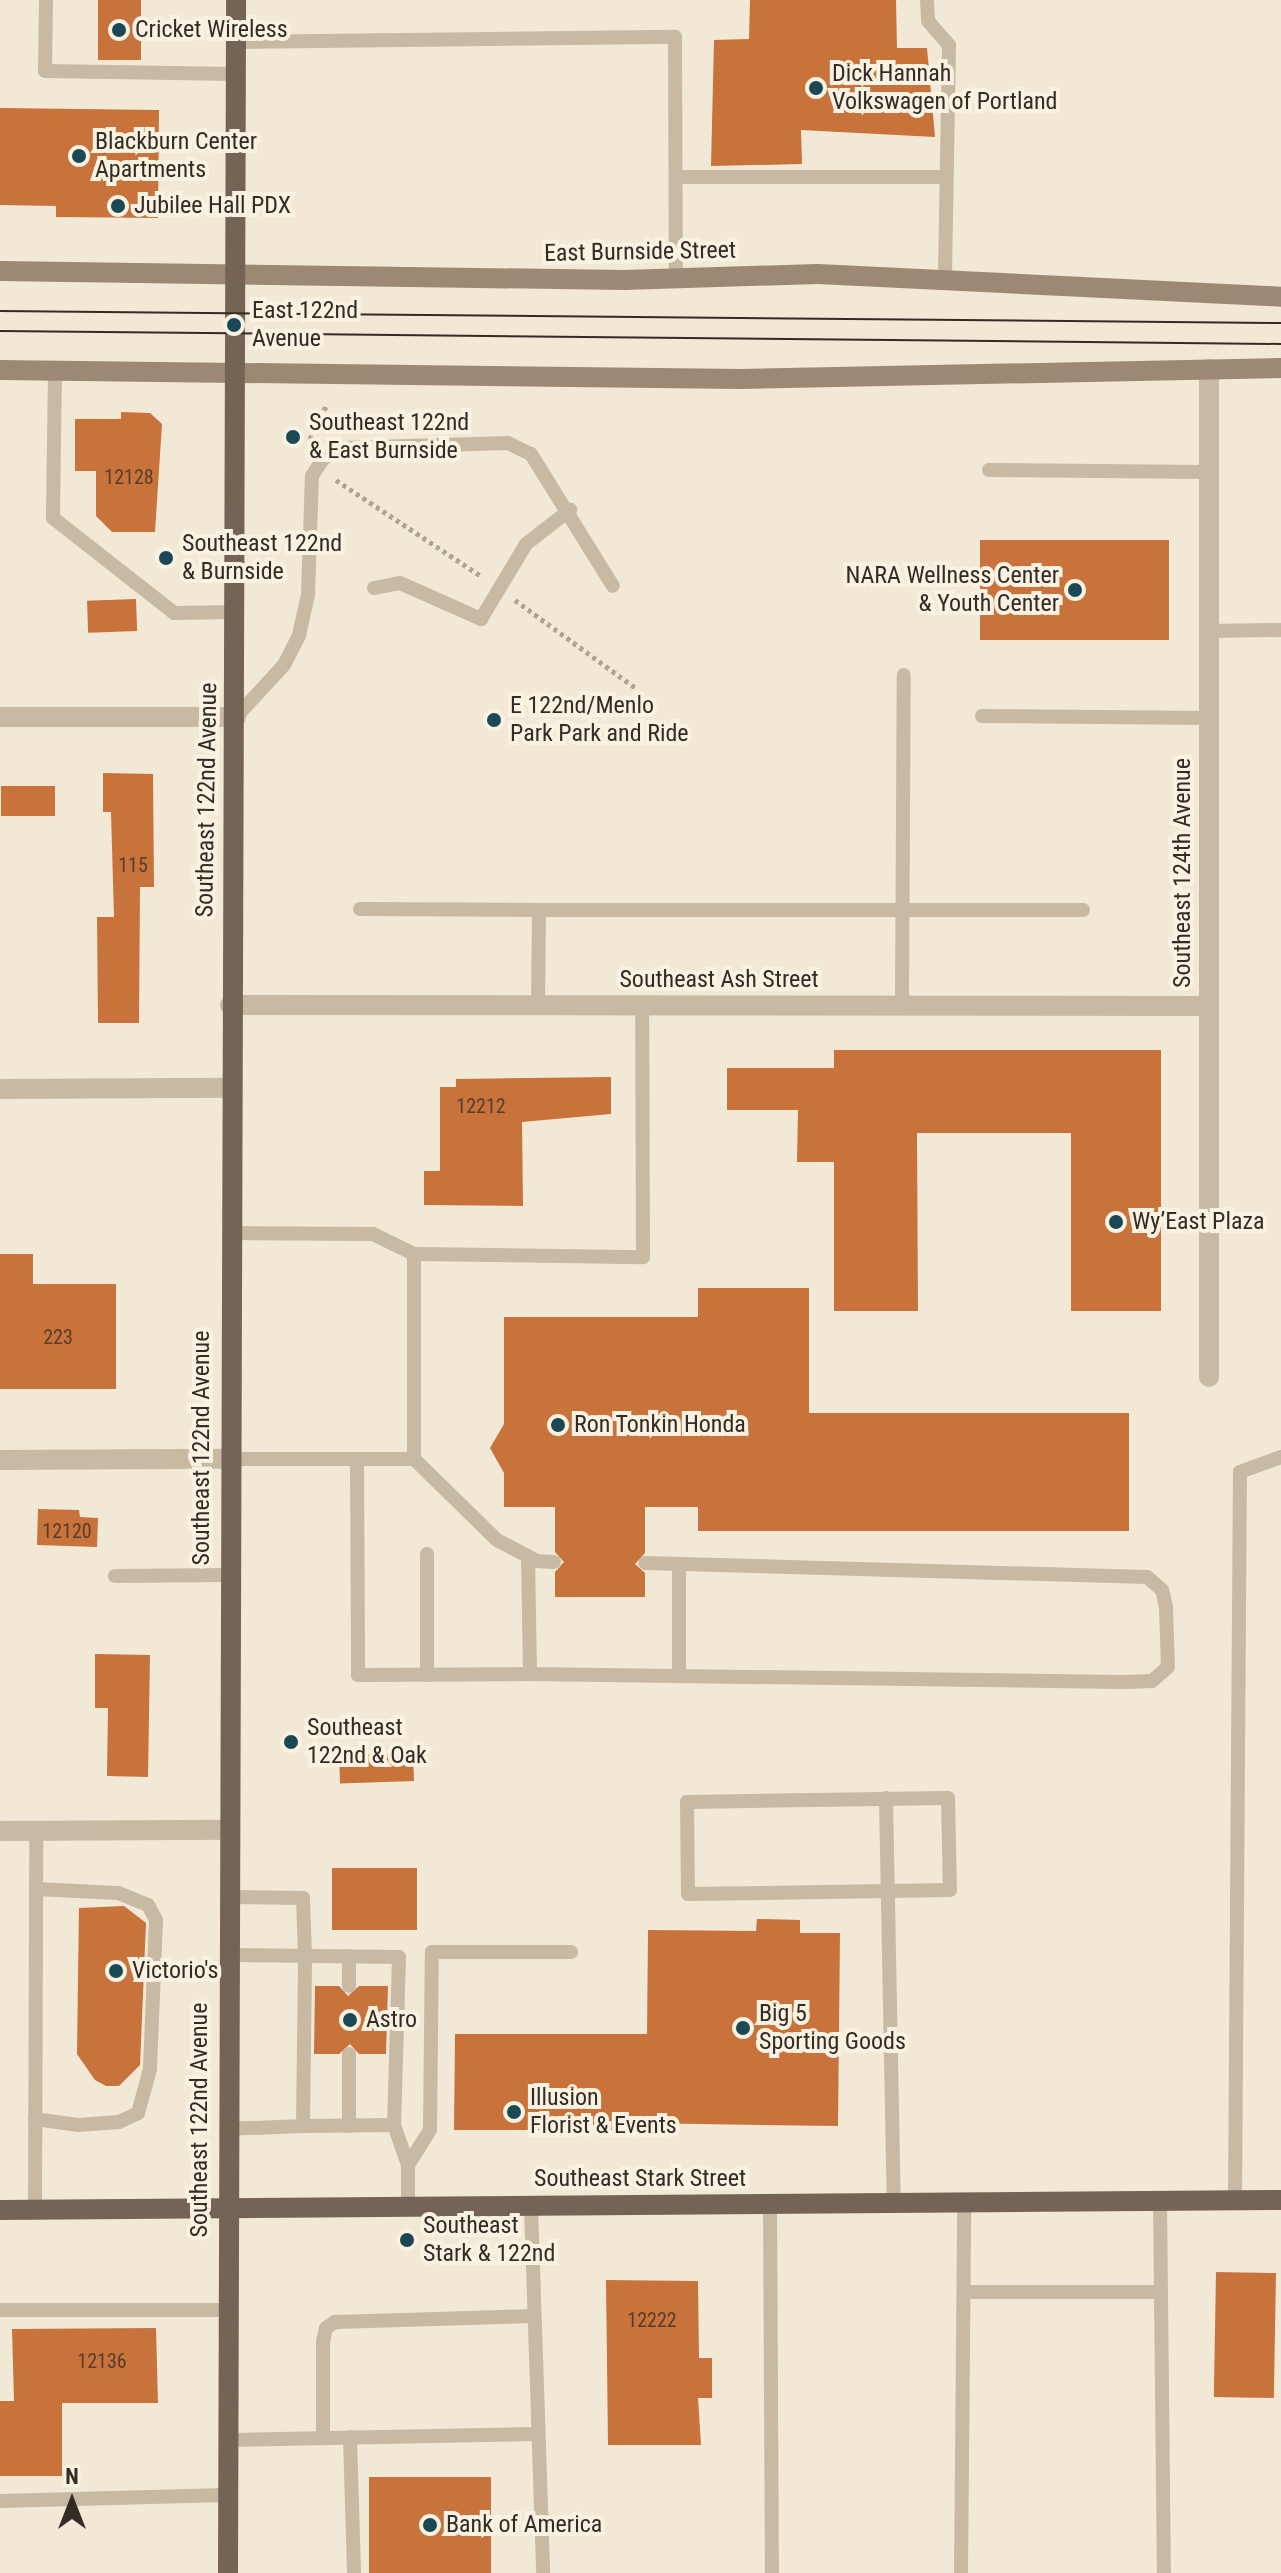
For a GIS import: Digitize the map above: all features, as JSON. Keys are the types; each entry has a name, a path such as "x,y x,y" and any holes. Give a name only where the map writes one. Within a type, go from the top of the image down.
{"main road":[{"name":"Southeast 122nd Avenue","path":"228,2573 229,1088 236,717 236,0"},
{"name":"Southeast Stark Street","path":"0,2210 1281,2200"}],"street":[{"name":"East Burnside Street","path":"0,271 676,279 945,278 1281,297"},
{"path":"0,370 741,379 1281,368"},
{"name":"Southeast 124th Avenue","path":"1209,369 1209,1377"},
{"path":"0,717 236,717"},
{"name":"Southeast Ash Street","path":"230,1005 1208,1006"},
{"path":"0,1089 229,1088"},
{"path":"0,1460 228,1459"},
{"path":"0,1831 227,1830"}],"lane":[{"path":"46,0 45,71 237,74"},
{"path":"927,0 928,21 949,45 945,278"},
{"path":"237,42 675,37 676,279"},
{"path":"677,177 945,177"},
{"path":"55,371 53,518 174,613 236,612"},
{"path":"236,717 284,665 299,635 308,595 309,492 317,467 323,459 362,443 508,443 531,454 570,510 613,586"},
{"path":"989,470 1209,472"},
{"path":"374,588 400,583 481,619 496,586 526,544 570,510"},
{"path":"1209,631 1281,630"},
{"path":"902,1006 904,675"},
{"path":"982,716 1209,718"},
{"path":"360,909 1083,910"},
{"path":"538,1006 539,910"},
{"path":"229,1233 373,1234 414,1254 643,1257 642,1006"},
{"path":"414,1254 414,1459"},
{"path":"1235,2201 1240,1472 1281,1457"},
{"path":"228,1459 414,1459 497,1540 528,1557 554,1562"},
{"path":"357,1459 358,1675 530,1674 1123,1682 1152,1681 1168,1667 1166,1607 1162,1590 1147,1577 645,1563"},
{"path":"427,1554 427,1675"},
{"path":"528,1557 530,1674"},
{"path":"679,1564 679,1676"},
{"path":"115,1576 228,1575"},
{"path":"886,1798 894,2203"},
{"path":"948,1798 950,1890 887,1891 688,1894 687,1802 948,1798"},
{"path":"35,2209 36,1830"},
{"path":"35,2119 78,2125 119,2122 138,2113 150,2069 156,1920 148,1905 118,1893 36,1889"},
{"path":"227,1897 303,1898 303,2126"},
{"path":"408,2165 430,2130 432,1952 571,1952"},
{"path":"227,1955 399,1957 394,2125 408,2165 408,2208"},
{"path":"349,1956 349,1986"},
{"path":"349,2054 349,2126"},
{"path":"227,2129 394,2125"},
{"path":"1160,2201 1164,2573"},
{"path":"961,2573 964,2203"},
{"path":"770,2204 772,2573"},
{"path":"531,2206 543,2573"},
{"path":"964,2292 1161,2292"},
{"path":"0,2310 226,2310"},
{"path":"323,2438 323,2342 326,2328 335,2322 534,2316"},
{"path":"227,2440 538,2434"},
{"path":"350,2437 354,2573"},
{"path":"0,2501 226,2495"}],"path":[{"path":"327,404 301,457 496,586 637,689"}],"building":[{"name":"Cricket Wireless","path":"98,0 141,0 141,60 98,60"},
{"path":"750,0 896,0 897,48 927,48 935,137 801,130 802,164 711,166 714,40 749,39"},
{"name":"Blackburn Center Apartments","path":"0,108 159,110 158,218 56,217 56,206 0,205"},
{"path":"121,412 150,413 162,424 155,532 112,532 96,516 96,471 75,471 75,419 121,419"},
{"name":"NARA Wellness Center & Youth Center","path":"980,540 1169,540 1169,640 980,640"},
{"path":"136,599 137,631 88,633 87,601"},
{"path":"103,773 153,774 154,887 140,887 139,1023 98,1023 97,917 114,917 111,812 103,812"},
{"path":"1,786 55,786 55,816 1,816"},
{"name":"Wy’East Plaza","path":"834,1050 1161,1050 1161,1311 1071,1311 1071,1133 917,1133 918,1311 834,1311 834,1162 797,1162 798,1110 727,1110 727,1068 834,1068"},
{"path":"611,1077 611,1114 522,1122 523,1206 424,1205 424,1171 440,1171 440,1087 456,1087 456,1079"},
{"path":"0,1254 33,1254 33,1284 116,1284 116,1389 0,1389"},
{"path":"698,1288 809,1288 809,1413 1129,1413 1129,1531 698,1531 698,1507 645,1507 645,1553 635,1564 645,1573 645,1597 555,1597 555,1572 564,1562 555,1552 555,1507 504,1507 504,1473 490,1448 504,1424 504,1317 698,1317"},
{"path":"38,1509 79,1510 80,1517 98,1518 97,1547 37,1545"},
{"path":"95,1654 150,1655 148,1777 107,1776 108,1708 95,1708"},
{"path":"413,1753 414,1781 340,1784 339,1756"},
{"path":"332,1868 417,1868 417,1930 332,1930"},
{"path":"124,1906 146,1923 140,2065 119,2086 106,2086 95,2080 77,2054 79,1908"},
{"name":"Big 5 Sporting Goods","path":"757,1919 800,1920 800,1933 840,1933 838,2126 631,2123 631,2130 454,2130 455,2034 647,2034 648,1930 756,1931"},
{"name":"Astro","path":"315,1986 339,1986 348,1996 359,1986 388,1986 386,2054 359,2054 350,2044 339,2054 314,2054"},
{"path":"1216,2272 1276,2273 1274,2398 1214,2397"},
{"path":"606,2280 698,2281 699,2358 712,2358 712,2398 698,2398 701,2445 608,2445"},
{"path":"156,2328 158,2403 62,2403 62,2476 0,2476 0,2401 14,2401 12,2329"},
{"name":"Bank of America","path":"369,2477 491,2477 491,2573 369,2573"}],"tram line":[{"path":"0,311 1281,323"},
{"path":"0,331 1281,344"}],"place":[{"name":"Cricket Wireless","path":"119,30"},
{"name":"Dick Hannah Volkswagen of Portland","path":"816,88"},
{"name":"Blackburn Center Apartments","path":"79,156"},
{"name":"Jubilee Hall PDX","path":"118,206"},
{"name":"East 122nd Avenue","path":"234,325"},
{"name":"Southeast 122nd & East Burnside","path":"293,437"},
{"name":"Southeast 122nd & Burnside","path":"166,558"},
{"name":"NARA Wellness Center & Youth Center","path":"1075,590"},
{"name":"E 122nd/Menlo Park Park and Ride","path":"494,720"},
{"name":"Wy’East Plaza","path":"1116,1222"},
{"name":"Ron Tonkin Honda","path":"558,1425"},
{"name":"Southeast 122nd & Oak","path":"291,1742"},
{"name":"Victorio's","path":"116,1971"},
{"name":"Astro","path":"350,2020"},
{"name":"Big 5 Sporting Goods","path":"743,2028"},
{"name":"Illusion Florist & Events","path":"514,2112"},
{"name":"Southeast Stark & 122nd","path":"407,2240"},
{"name":"Bank of America","path":"430,2525"}]}
